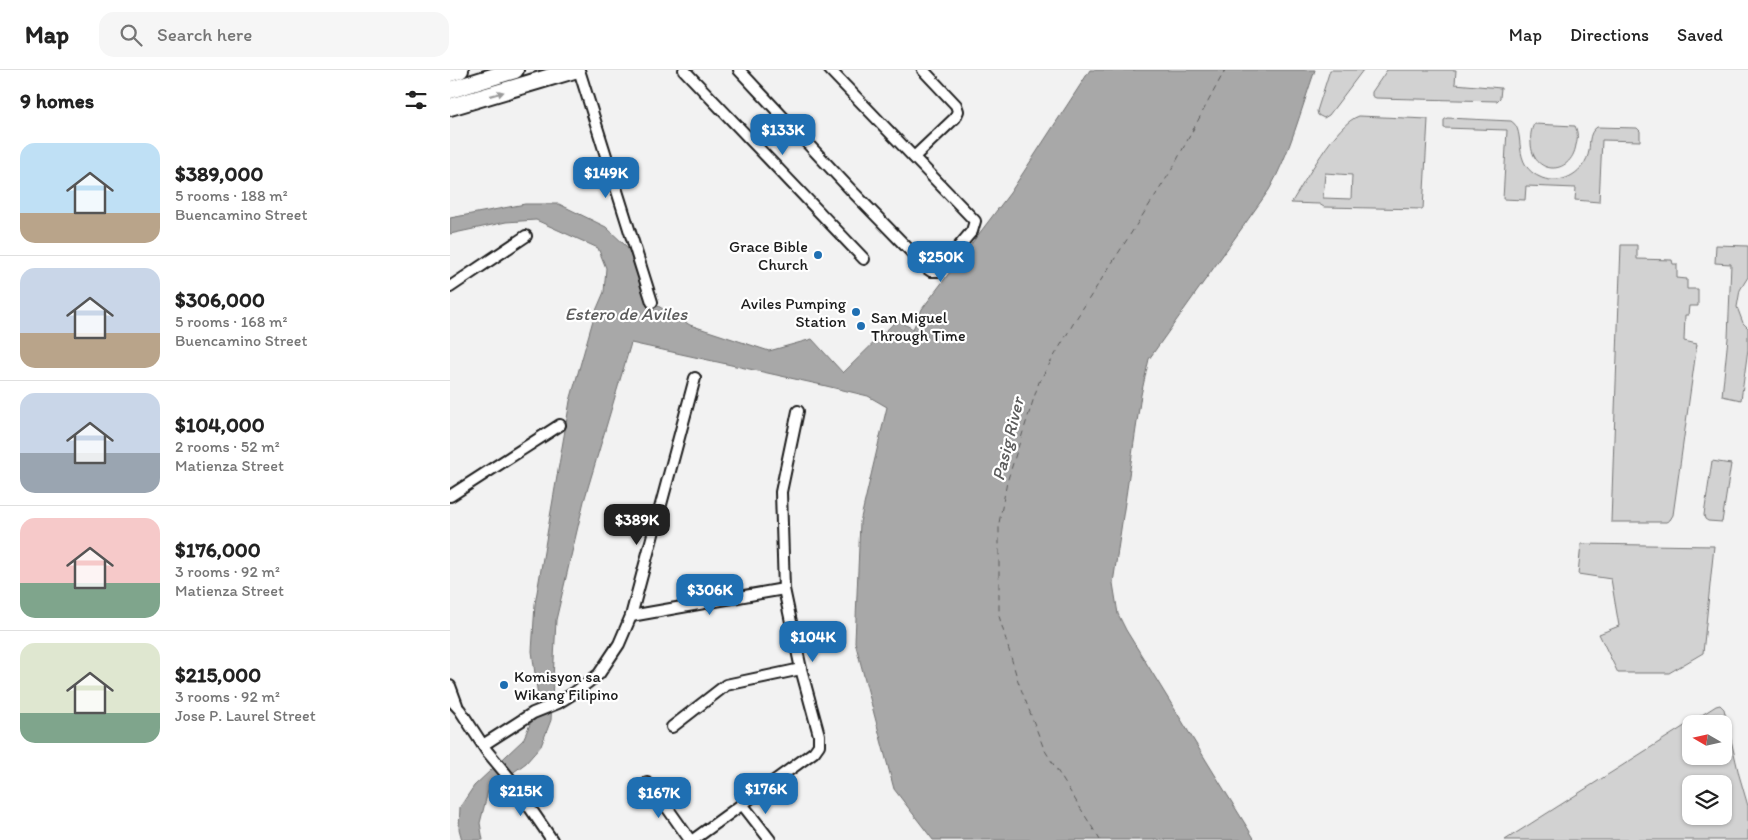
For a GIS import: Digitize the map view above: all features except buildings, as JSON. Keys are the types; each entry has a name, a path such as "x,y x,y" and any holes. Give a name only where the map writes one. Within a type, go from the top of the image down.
{"main road":[{"path":"450,73 460,70"},
{"path":"450,90 515,70"},
{"path":"450,107 574,70"}],"street":[{"path":"579,70 652,302"},
{"path":"684,70 864,260"},
{"path":"742,70 902,243 928,270 935,272 972,231 975,221 830,70"},
{"path":"914,157 955,118 958,111 956,105 923,70"},
{"path":"450,287 526,236"},
{"path":"484,747 533,713 558,703 574,693 599,674 619,644 632,616 695,378"},
{"path":"647,783 692,840 814,752 819,745 819,735 801,670 784,589 781,492 798,411"},
{"path":"450,496 560,425"},
{"path":"632,616 784,589"},
{"path":"672,727 726,685 801,670"},
{"path":"450,686 458,708"},
{"path":"450,699 484,747 511,780 552,840"},
{"path":"742,804 770,840"}],"shaded area":[{"path":"1330,70 1363,70 1329,115 1324,118 1318,115 1317,111"},
{"path":"1387,70 1456,70 1455,84 1501,88 1500,98 1497,101 1376,98 1372,96 1372,92"},
{"path":"1359,116 1428,119 1423,209 1324,207 1319,204 1291,203 1331,141 1350,121","holes":["1325,173 1352,175 1351,199 1323,198"]},
{"path":"1447,118 1511,121 1516,126 1522,157 1526,165 1532,172 1549,180 1563,179 1581,168 1588,155 1592,133 1597,127 1637,128 1640,131 1640,141 1602,140 1599,202 1575,200 1576,188 1526,186 1525,200 1503,199 1507,130 1444,128 1444,120"},
{"path":"1534,124 1575,126 1577,143 1573,155 1567,163 1560,167 1552,168 1544,166 1538,161 1533,154 1531,140"},
{"path":"1621,245 1637,245 1637,259 1672,260 1673,264 1677,264 1677,278 1687,279 1687,289 1698,289 1698,306 1689,306 1688,315 1685,315 1684,341 1697,344 1673,515 1666,522 1611,522"},
{"path":"1716,245 1748,246 1748,277 1740,290 1737,307 1743,323 1748,328 1748,349 1741,400 1722,396 1728,338 1731,264 1715,263"},
{"path":"1712,461 1731,464 1722,522 1708,521 1704,515"},
{"path":"1581,544 1714,546 1703,653 1669,673 1618,673 1599,634 1619,626 1611,579 1578,574"},
{"path":"1720,705 1724,709 1725,715 1702,715"},
{"path":"1682,728 1682,765 1732,765 1732,744 1748,806 1748,840 1505,840"}],"water":[{"path":"1090,70 1315,70 1289,146 1269,190 1149,359 1141,395 1113,583 1118,614 1126,630 1255,840 933,840 894,789 855,642 860,522 887,407 868,396 631,343 584,501 556,620 551,720 541,746 526,763 488,791 480,823 483,840 462,840 459,829 460,807 474,786 523,740 539,704 532,651 535,604 570,401 595,313 604,292 606,268 598,248 536,220 506,222 450,234 450,218 525,204 559,204 606,227 626,246 641,269 653,303 690,325 769,351 812,339 843,373 897,320 913,329 922,309 1010,193"}],"ferry route":[{"path":"1100,840 1044,749 1018,681 999,616 999,523 1007,482 1039,382 1076,319 1171,171 1225,70"}],"place":[{"name":"Grace Bible Church","path":"818,255"},
{"name":"Aviles Pumping Station","path":"856,312"},
{"name":"San Miguel Through Time","path":"861,326"},
{"name":"Komisyon sa Wikang Filipino","path":"504,685"}],"water label":[{"name":"Estero de Aviles","path":"626,314"},
{"name":"Pasig River","path":"1008,439"}]}
